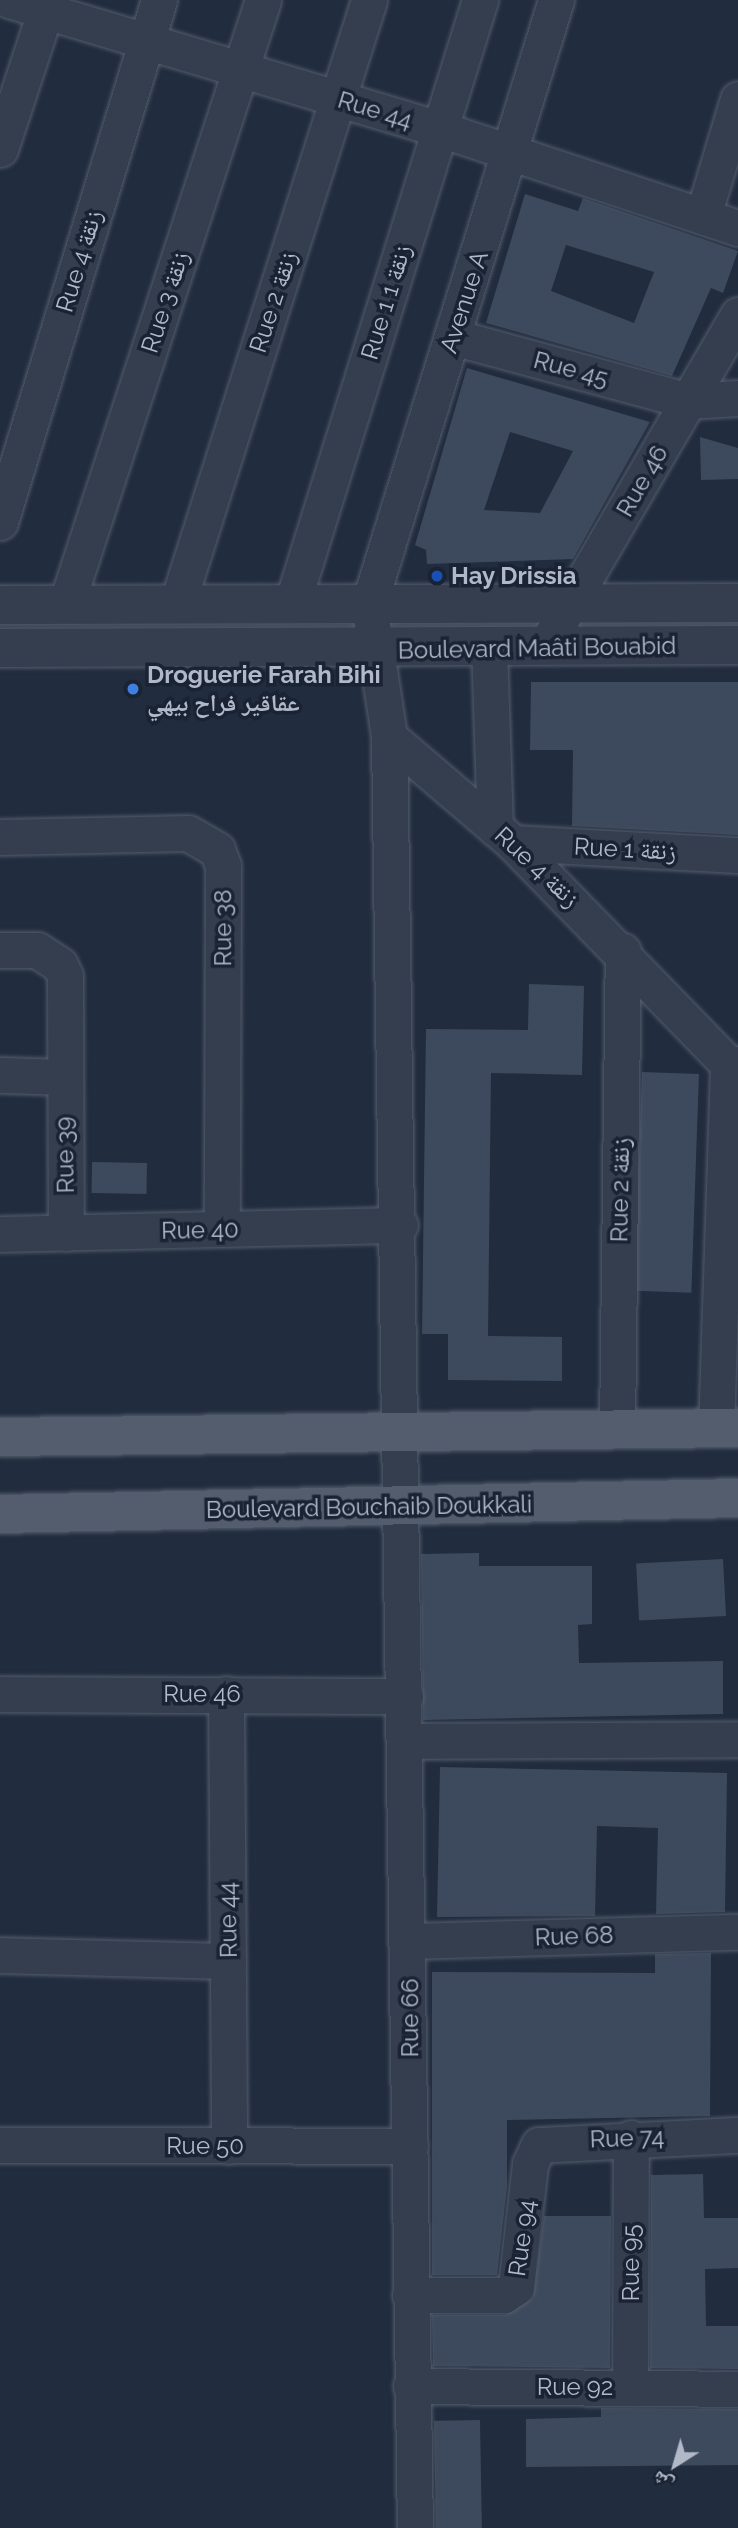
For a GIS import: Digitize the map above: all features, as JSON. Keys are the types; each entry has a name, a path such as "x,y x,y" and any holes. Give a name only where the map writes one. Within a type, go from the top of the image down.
{"main road":[{"path":"0,1437 400,1429 727,1428"},
{"name":"Boulevard Bouchaib Doukkali","path":"0,1514 400,1508 738,1498"}],"street":[{"name":"Rue 44","path":"9,0 47,6 146,41 440,129 738,228"},
{"name":"Rue 4 زنقة","path":"0,522 159,0"},
{"name":"Rue 3 زنقة","path":"66,605 263,0"},
{"name":"Rue 2 زنقة","path":"177,605 369,0"},
{"name":"Rue 1 زنقة 1","path":"292,604 480,0"},
{"name":"Avenue A","path":"369,604 511,153 556,0"},
{"path":"0,149 47,6"},
{"path":"703,216 738,99"},
{"name":"Rue 46","path":"546,646 738,315"},
{"name":"Rue 45","path":"453,337 688,401 738,398"},
{"name":"Boulevard Maâti Bouabid","path":"0,605 738,603"},
{"path":"369,604 380,650 388,737"},
{"name":"Boulevard Maâti Bouabid","path":"0,648 380,650 489,646 738,645"},
{"path":"489,646 504,835"},
{"name":"Rue 4 زنقة","path":"388,737 504,835 623,951 733,1064"},
{"name":"Rue 66","path":"388,737 400,1225 400,1508 410,1941 410,2295 415,2528"},
{"name":"Rue 38","path":"0,837 188,833 217,850 223,866 222,1229"},
{"name":"Rue 1 زنقة","path":"504,835 738,855"},
{"name":"Rue 39","path":"0,950 37,950 60,965 65,976 66,1233"},
{"name":"Rue 2 زنقة","path":"617,1429 623,951"},
{"path":"727,1428 733,1064"},
{"path":"0,1075 64,1077"},
{"name":"Rue 40","path":"0,1234 400,1225"},
{"name":"Rue 44","path":"226,1694 229,2146"},
{"name":"Rue 46","path":"0,1695 405,1696"},
{"path":"406,1741 738,1739"},
{"name":"Rue 68","path":"410,1941 738,1932"},
{"path":"0,1955 228,1961"},
{"name":"Rue 74","path":"530,2164 539,2146 548,2141 738,2135"},
{"name":"Rue 95","path":"630,2388 631,2138"},
{"name":"Rue 50","path":"0,2145 410,2146"},
{"name":"Rue 94","path":"410,2295 504,2295 516,2287 530,2164"},
{"name":"Rue 92","path":"411,2386 738,2389"}],"building":[{"path":"525,194 578,211 583,198 738,251 723,293 711,288 672,376 486,323","holes":["566,245 654,272 634,323 551,291"]},
{"path":"467,368 650,422 573,559 427,564 426,550 415,545","holes":["510,432 573,451 540,513 484,510"]},
{"path":"700,437 738,448 738,479 701,480"},
{"path":"531,682 738,682 738,835 572,826 573,750 530,750"},
{"path":"529,984 584,986 582,1075 491,1073 488,1336 562,1337 562,1381 448,1380 448,1334 422,1334 426,1029 528,1030"},
{"path":"642,1072 699,1074 691,1293 634,1291"},
{"path":"92,1162 147,1163 146,1194 91,1193"},
{"path":"479,1553 479,1566 592,1566 592,1624 578,1625 579,1663 723,1661 723,1714 423,1720 421,1554"},
{"path":"723,1559 726,1616 639,1620 636,1564"},
{"path":"440,1767 727,1773 725,1912 656,1914 658,1828 597,1826 595,1916 437,1917"},
{"path":"711,1953 710,2116 507,2120 507,2187 497,2275 432,2275 432,1972 655,1973 655,1954"},
{"path":"703,2174 704,2218 738,2218 738,2268 705,2269 706,2326 738,2326 738,2369 650,2368 651,2175"},
{"path":"544,2216 611,2216 610,2368 433,2366 432,2315 505,2315 533,2298"},
{"path":"601,2408 738,2409 738,2465 526,2467 526,2419 601,2417"},
{"path":"480,2420 482,2528 436,2528 434,2421"}],"place":[{"name":"Hay Drissia","path":"437,576"},
{"name":"Droguerie Farah Bihi عقاقير فراح بيهي","path":"133,689"}]}
